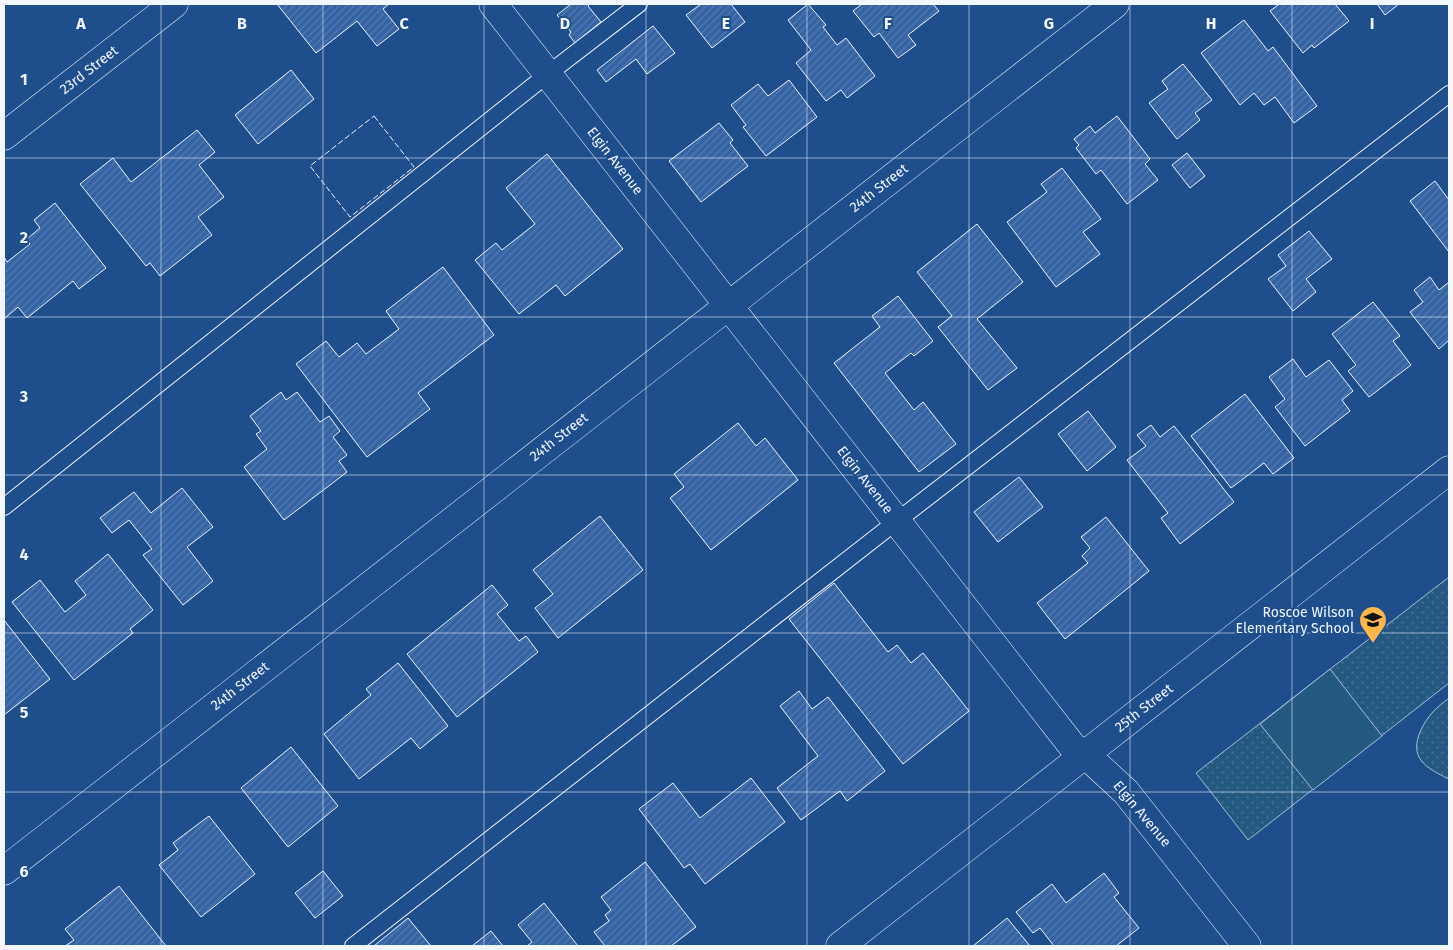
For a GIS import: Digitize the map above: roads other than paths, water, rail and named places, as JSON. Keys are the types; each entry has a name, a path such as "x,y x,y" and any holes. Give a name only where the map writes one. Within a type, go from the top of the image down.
{"street":[{"name":"23rd Street","path":"4,136 174,4"},
{"name":"Elgin Avenue","path":"493,4 1073,747 1085,754 1126,792 1247,946"},
{"name":"24th Street","path":"4,871 1115,4"},
{"name":"25th Street","path":"840,946 1449,470"}],"lane":[{"path":"4,507 548,74 639,4"},
{"path":"353,946 897,521 1449,94"}],"place":[{"name":"Roscoe Wilson Elementary School","path":"1373,644"}]}
